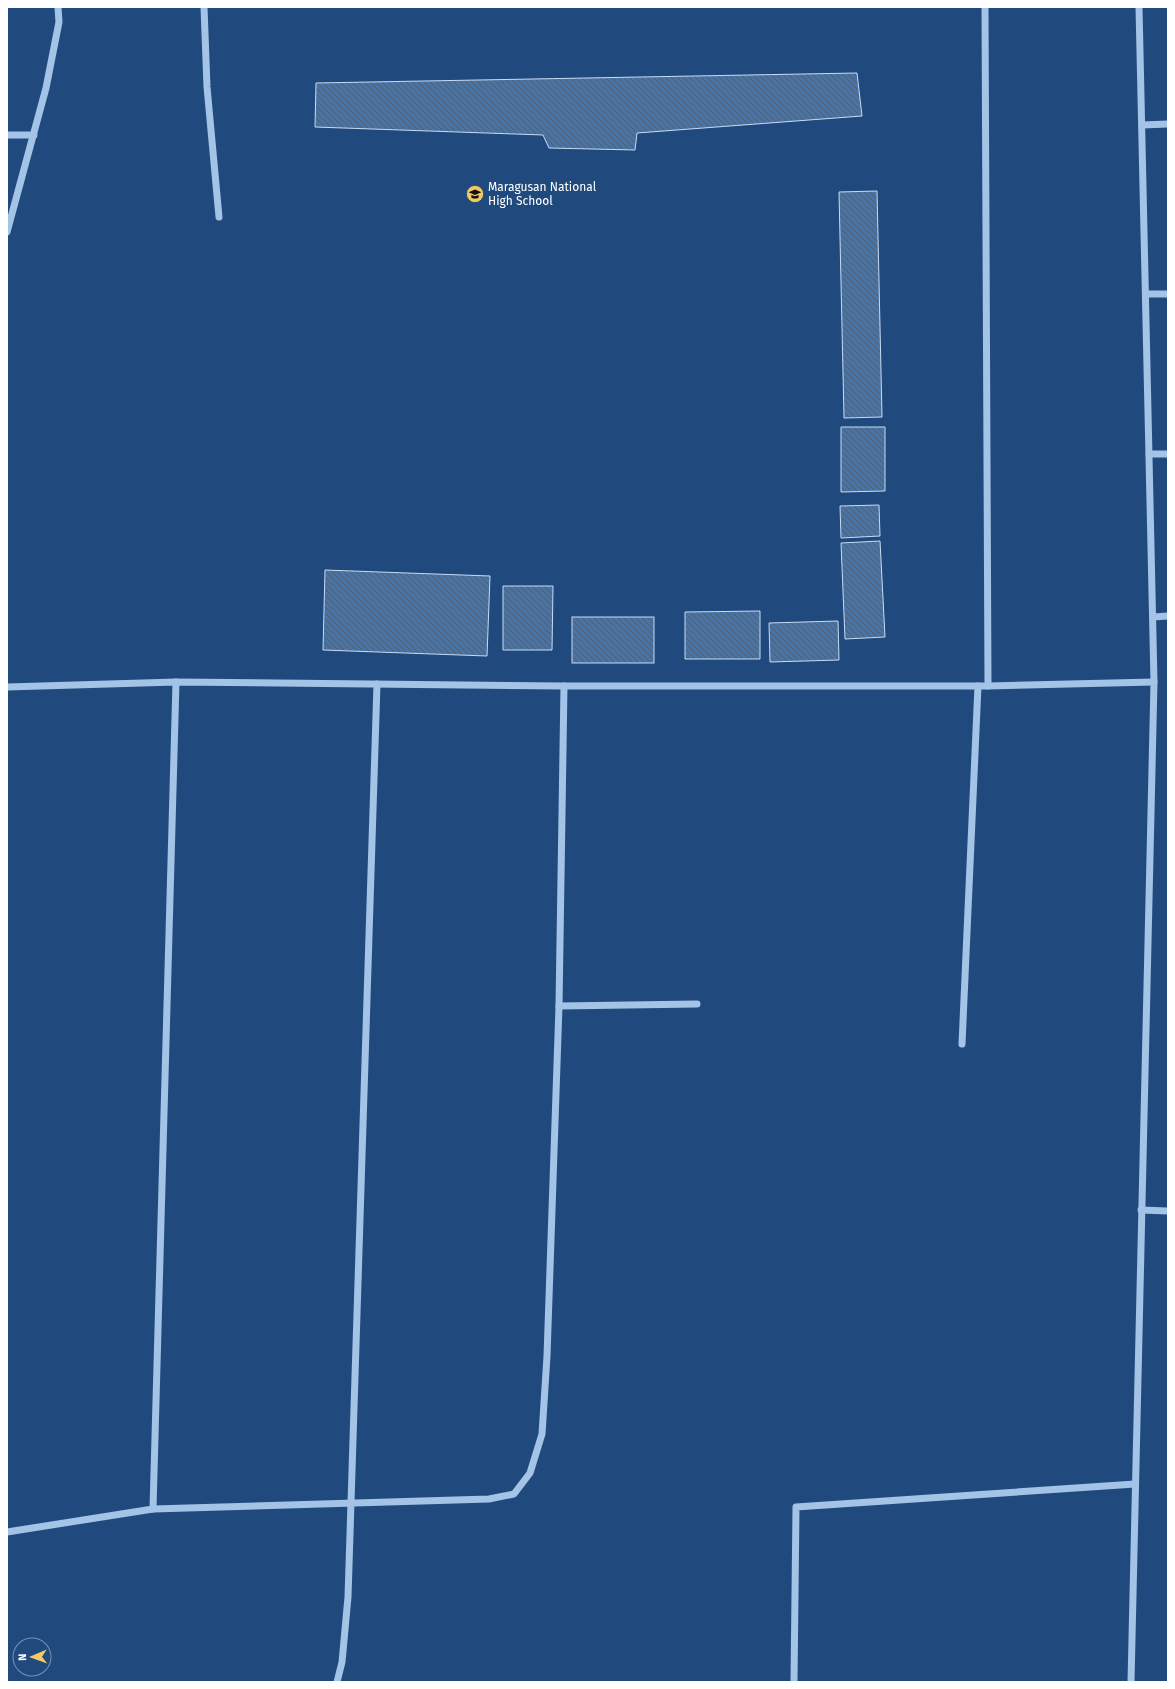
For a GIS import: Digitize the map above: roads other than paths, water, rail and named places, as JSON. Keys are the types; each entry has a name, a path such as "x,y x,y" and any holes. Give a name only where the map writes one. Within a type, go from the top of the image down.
{"street":[{"path":"7,232 34,135 54,52 59,22 58,7"},
{"path":"204,7 207,86 219,217"},
{"path":"985,7 988,686"},
{"path":"1131,1682 1154,682 1140,7"},
{"path":"1142,125 1168,124"},
{"path":"7,135 34,135"},
{"path":"1146,294 1168,294"},
{"path":"1149,454 1168,454"},
{"path":"1153,617 1168,616"},
{"path":"7,687 176,682 564,686 988,686 1154,682"},
{"path":"153,1509 176,682"},
{"path":"337,1682 342,1662 348,1597 377,684"},
{"path":"7,1532 153,1509 489,1499 514,1494 530,1473 542,1434 544,1410 559,1006 564,686"},
{"path":"962,1044 978,686"},
{"path":"559,1006 697,1004"},
{"path":"1141,1210 1168,1211"},
{"path":"794,1682 796,1507 1135,1484"}],"place":[{"name":"Maragusan National High School","path":"475,194"}]}
